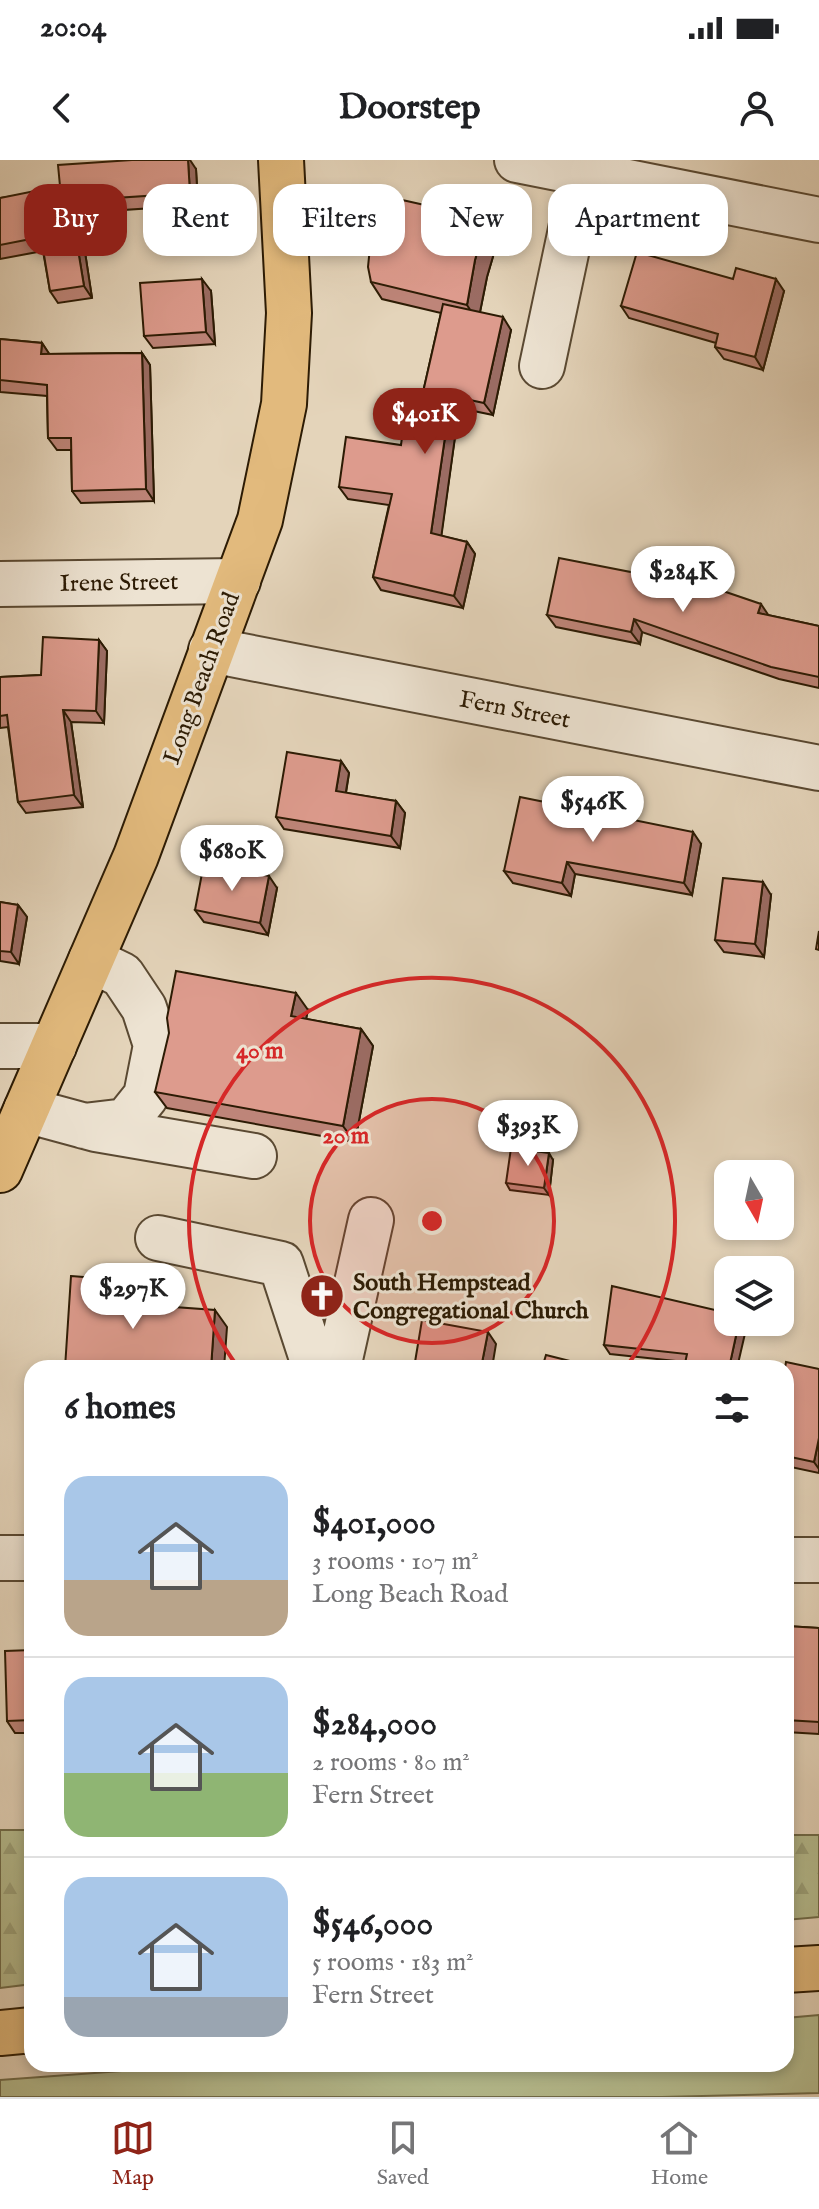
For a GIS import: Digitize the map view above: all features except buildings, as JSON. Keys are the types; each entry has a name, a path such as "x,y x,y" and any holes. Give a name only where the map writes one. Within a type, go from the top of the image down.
{"main road":[{"name":"Long Beach Road","path":"0,1170 136,856 260,520 284,404 289,313 281,160"},
{"path":"794,1970 819,1968"},
{"path":"0,2033 24,2031"}],"street":[{"path":"517,160 819,220"},
{"path":"542,366 583,173"},
{"name":"Irene Street","path":"0,584 238,581"},
{"name":"Fern Street","path":"211,650 819,768"},
{"path":"84,1126 126,1121 146,1096 156,1045 144,1008 122,975 91,960"},
{"path":"0,1046 54,1046"},
{"path":"26,1110 84,1126 254,1156"},
{"path":"340,1360 371,1220"},
{"path":"158,1238 281,1264 312,1360"},
{"path":"0,1558 24,1558"},
{"path":"794,1560 819,1560"}],"green space":[{"path":"0,1830 24,1830 24,1985 0,1988"},
{"path":"794,1835 819,1835 819,1917 794,1919"},
{"path":"819,2015 819,2093 662,2097 0,2097 0,2080 108,2072 794,2072 794,2017"}],"place":[{"name":"South Hempstead Congregational Church","path":"322,1296"}]}
